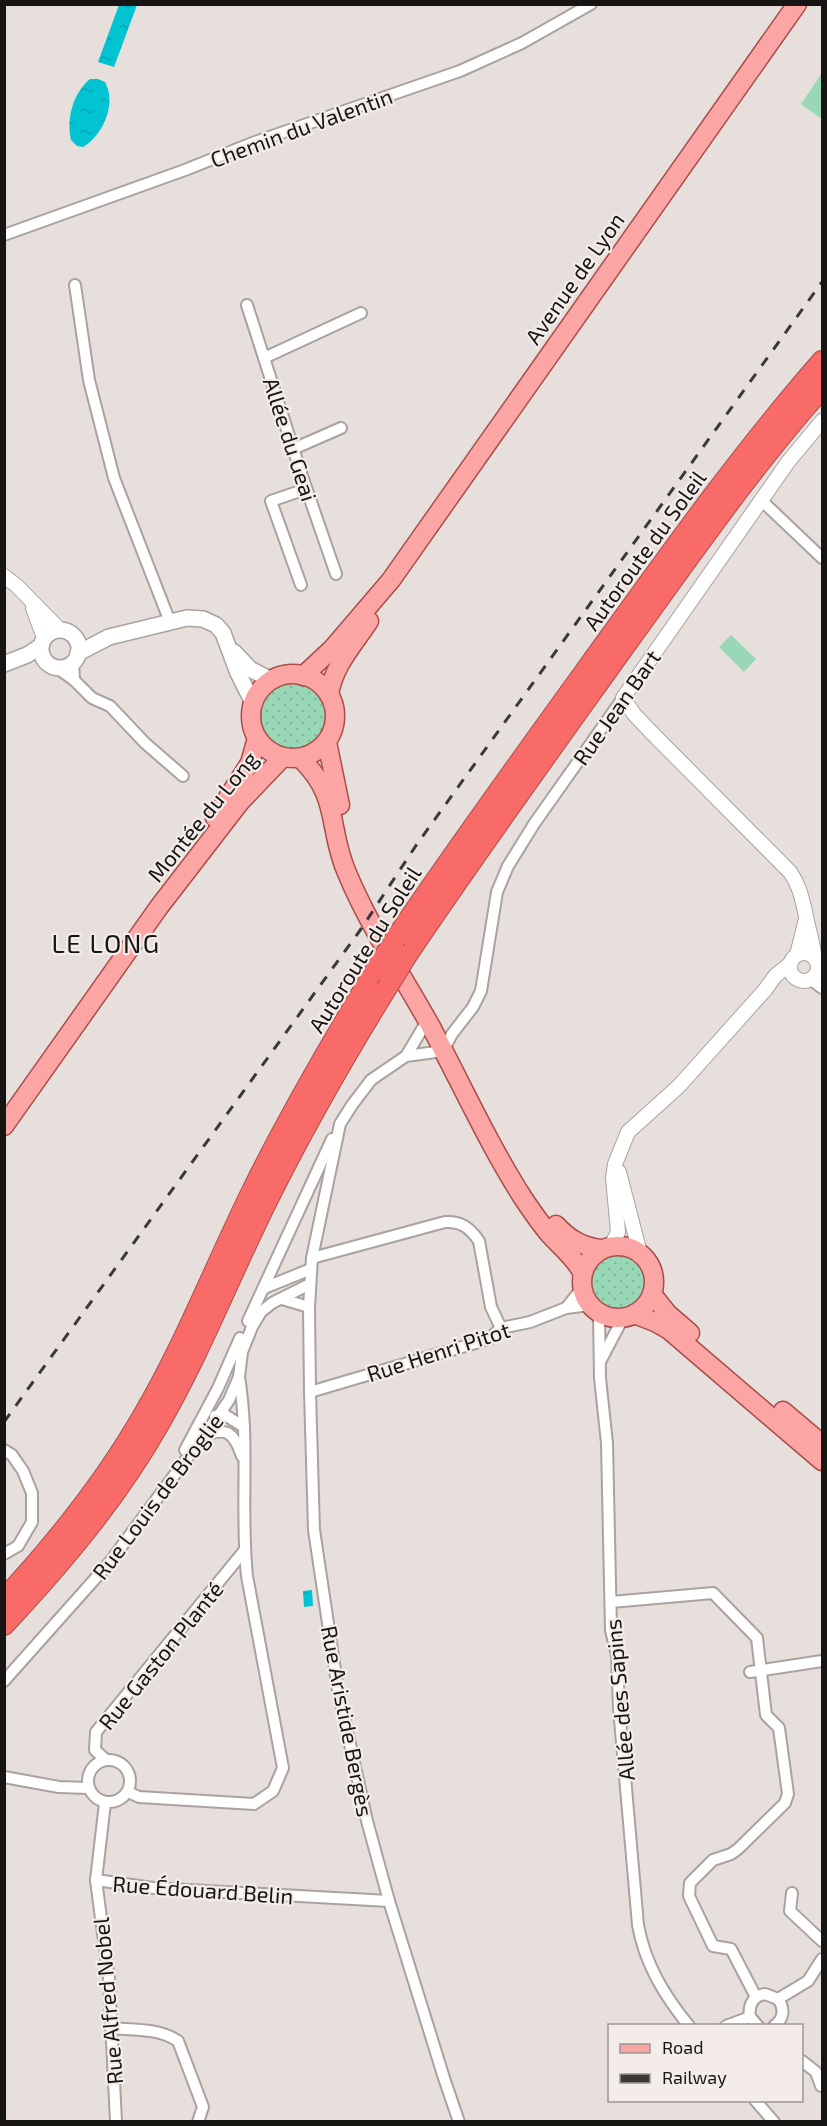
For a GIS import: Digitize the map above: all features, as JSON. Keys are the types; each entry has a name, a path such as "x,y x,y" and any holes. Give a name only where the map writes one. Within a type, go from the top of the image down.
{"highway":[{"name":"Autoroute du Soleil","path":"4,1599 46,1554 97,1487 143,1415 175,1357 253,1189 296,1107 396,938 458,848 686,532 739,461 822,361"},
{"name":"Autoroute du Soleil","path":"4,1625 61,1564 112,1498 159,1425 191,1364 249,1239 290,1158 353,1041 407,955 472,859 699,543 753,472 822,388"}],"main road":[{"name":"Avenue de Lyon","path":"303,676 332,649 391,580 797,4"},
{"name":"Avenue de Lyon","path":"329,695 331,684 343,659 373,614 391,580"},
{"path":"11,662 66,667 75,658 109,637 195,618 211,621 223,633 238,673 254,703"},
{"path":"11,662 43,642 49,634 109,637"},
{"path":"67,634 77,642 75,658"},
{"path":"43,642 41,651 51,664"},
{"path":"229,645 250,669 272,680"},
{"path":"291,758 315,753 327,742 335,720 335,711 329,695 314,680 303,676 282,676 272,680 258,694 251,720 257,738 264,746 291,758 319,779 331,807 338,854 364,910 428,1023 465,1098 523,1198 545,1228 576,1260 595,1309 615,1318 628,1316 655,1322 669,1330 822,1461"},
{"name":"Montée du Long","path":"159,907 246,770 257,738"},
{"path":"327,742 346,832 350,882"},
{"name":"Montée du Long","path":"4,1126 159,907 240,802 291,758"},
{"path":"443,1051 474,1095 549,1216 572,1239 589,1247 626,1246 640,1253 648,1262 653,1274 652,1294 648,1302 628,1316"},
{"path":"582,1280 589,1259 606,1248"},
{"path":"652,1294 668,1314 822,1444"}],"street":[{"name":"Chemin du Valentin","path":"4,235 185,170 255,142 460,71 522,43 591,4"},
{"path":"75,285 89,380 114,478 170,622"},
{"name":"Allée du Geai","path":"247,304 306,489 336,574"},
{"path":"264,358 362,313"},
{"name":"Rue Jean Bart","path":"443,1051 463,1018 473,1007 481,991 497,892 508,866 534,824 761,500 788,462 822,421"},
{"path":"293,449 342,428"},
{"path":"301,585 271,501 306,489"},
{"path":"761,500 822,558"},
{"path":"4,576 67,634"},
{"path":"28,598 43,642"},
{"path":"74,680 75,658"},
{"path":"51,664 74,680 92,698 110,706 145,743 183,776"},
{"path":"623,698 650,731 790,872 798,883 813,941 812,972"},
{"path":"806,917 793,959 792,975 812,972"},
{"path":"606,1248 618,1232 613,1178 617,1155 628,1132 679,1086 775,976 793,959 807,953 812,972 822,988"},
{"path":"765,990 812,972"},
{"path":"166,1487 168,1478 218,1388 340,1124 352,1105 371,1080 406,1056 428,1023 438,1028 445,1028 463,1018"},
{"path":"406,1056 443,1051"},
{"path":"282,1299 309,1307 311,1263 340,1124"},
{"path":"617,1155 640,1253"},
{"path":"264,1288 311,1263 445,1222 455,1221 473,1232 479,1241 491,1307 501,1328"},
{"path":"566,1308 582,1280"},
{"name":"Rue Louis de Broglie","path":"4,1681 110,1562 219,1415 229,1400 238,1377 242,1352 261,1312 272,1303 310,1284"},
{"name":"Rue Aristide Bergès","path":"309,1307 314,1530 338,1690 367,1821 389,1901 459,2121"},
{"name":"Rue Henri Pitot","path":"310,1392 489,1339 501,1328 530,1322 566,1308 595,1309"},
{"name":"Allée des Sapins","path":"595,1309 608,1450 611,1630 617,1654 619,1708 636,1908 644,1952 659,1985 688,2024"},
{"path":"600,1360 628,1316"},
{"path":"128,1792 139,1797 254,1804 273,1791 283,1768 244,1551 244,1426 238,1377"},
{"path":"218,1388 216,1407 229,1433 236,1441 245,1463"},
{"path":"199,1423 219,1415 234,1419 244,1426"},
{"path":"201,1438 221,1431 229,1433"},
{"path":"4,1554 18,1546 32,1522 32,1493 23,1471 8,1452"},
{"name":"Rue Gaston Planté","path":"106,1760 95,1750 96,1732 244,1551"},
{"path":"611,1602 713,1593 757,1638 755,1671 766,1715 779,1728 788,1794 785,1803 738,1849 713,1860 690,1883 688,1896 713,1947 731,1949 756,1997"},
{"path":"755,1671 822,1661"},
{"path":"106,1760 117,1761 125,1766 131,1782 123,1798 105,1803 95,1798 88,1788 88,1779 97,1763 106,1760"},
{"path":"4,1777 59,1787 88,1788"},
{"name":"Rue Édouard Belin","path":"105,1803 96,1880 153,1888 389,1901"},
{"name":"Rue Alfred Nobel","path":"96,1880 109,1979 116,2121"},
{"path":"792,1893 790,1911 822,1941"},
{"path":"778,1999 808,1981 822,1959"},
{"path":"757,2024 750,2017 750,2006 756,1997 770,1994 778,1999 783,2009 783,2014 775,2024"},
{"path":"729,2024 750,2017"},
{"path":"111,2028 157,2031 178,2041 203,2107 198,2121"},
{"path":"803,2062 816,2072 821,2086"},
{"path":"757,2102 774,2121"}],"green space":[{"path":"822,73 822,119 801,104"},
{"path":"731,635 756,659 744,672 719,647"},
{"path":"294,682 307,685 318,692 325,703 328,716 325,729 318,740 307,747 294,750 281,747 270,740 263,729 260,716 263,703 270,692 281,685"},
{"path":"618,1254 629,1256 638,1262 644,1271 646,1282 644,1293 638,1302 629,1308 618,1310 607,1308 598,1302 592,1293 590,1282 592,1271 598,1262 607,1256"}],"water":[{"path":"119,5 137,5 114,67 98,62"},
{"path":"90,79 105,82 109,109 97,135 83,147 77,146 71,140 69,124 75,99"},
{"path":"312,1590 313,1606 304,1607 303,1591"}],"railway":[{"path":"4,1422 361,929 417,844 822,282"}],"district":[{"name":"LE LONG","path":"106,942"}]}
